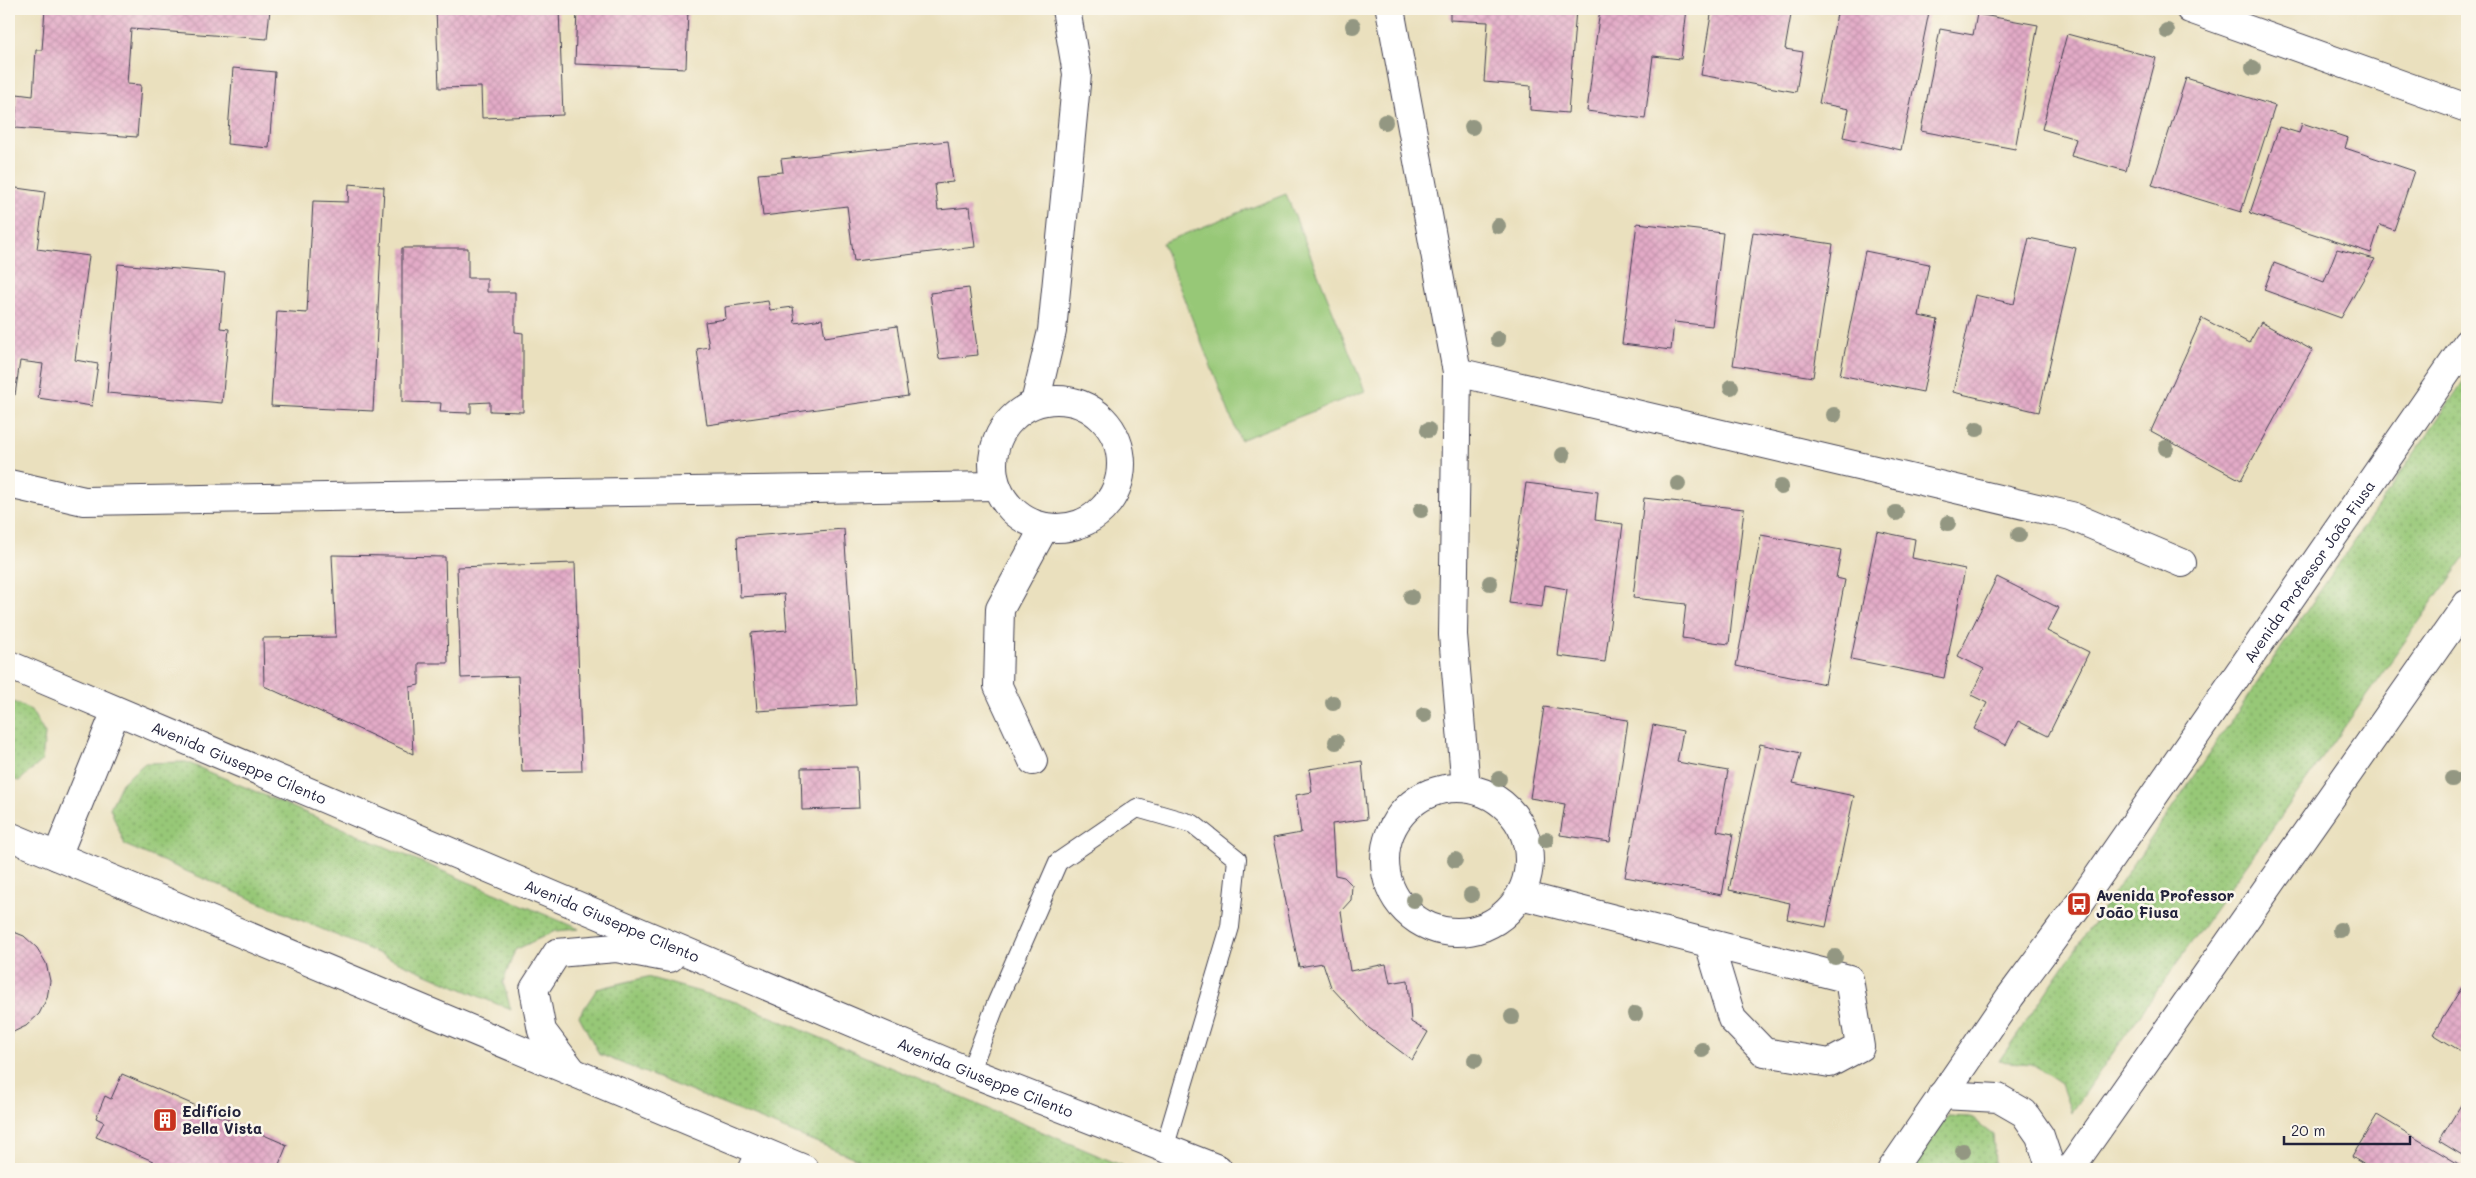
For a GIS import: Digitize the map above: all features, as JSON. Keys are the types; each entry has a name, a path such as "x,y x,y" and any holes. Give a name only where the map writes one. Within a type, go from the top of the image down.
{"street":[{"path":"1035,403 1052,331 1077,74 1066,9"},
{"path":"1390,9 1457,372 1453,635 1466,788"},
{"path":"2190,9 2467,108"},
{"name":"Avenida Professor João Fiusa","path":"1892,1169 1942,1095 2079,904 2467,342"},
{"path":"1457,372 2070,516 2182,563"},
{"path":"1069,400 1100,416 1118,444 1121,477 1106,508 1078,526 1044,528 1014,514 995,486 992,452 1007,422 1035,403 1069,400"},
{"path":"9,484 84,501 995,486"},
{"path":"1034,761 998,686 1000,609 1044,528"},
{"path":"2070,1169 2467,604"},
{"name":"Avenida Giuseppe Cilento","path":"9,665 1171,1159 1218,1169"},
{"path":"57,856 116,711"},
{"path":"1466,788 1489,795 1508,809 1522,828 1529,850 1528,874 1520,895 1506,914 1486,927 1462,932 1439,930 1417,921 1399,905 1388,883 1384,860 1388,836 1400,814 1418,798 1441,790 1466,788"},
{"path":"9,836 574,1074 757,1160 804,1169"},
{"path":"1520,895 1709,943 1849,979 1860,1047 1830,1063 1764,1052 1732,1018 1709,943"},
{"path":"574,1074 542,1031 534,989 557,952 616,948 726,969"},
{"path":"1942,1095 1998,1098 2024,1113 2040,1136 2051,1169"}],"lane":[{"path":"970,1072 996,1004 1058,862 1137,808 1193,824 1237,859 1230,927 1171,1159"}],"green space":[{"path":"1286,194 1365,391 1240,440 1162,243"},
{"path":"2467,376 2467,554 2071,1112 2061,1084 2031,1064 1999,1061"},
{"path":"9,700 31,710 45,734 42,761 19,781 9,779"},
{"path":"186,762 579,929 555,931 515,950 503,982 511,1010 125,845 110,808 122,783 145,763"},
{"path":"647,977 736,1002 1130,1169 882,1169 599,1054 579,1016 597,989"},
{"path":"1948,1116 1970,1117 1993,1134 1995,1163 1991,1169 1912,1169"}],"building":[{"path":"45,9 270,9 267,39 131,29 127,84 141,85 137,137 15,128 17,94 33,96 36,50 42,50"},
{"path":"436,9 559,9 563,115 482,118 481,87 439,88"},
{"path":"577,9 688,9 686,68 575,64"},
{"path":"1450,9 1576,9 1568,113 1530,110 1531,86 1484,82 1488,22 1450,20"},
{"path":"1600,9 1687,9 1681,59 1653,56 1645,119 1587,111"},
{"path":"1712,9 1792,9 1785,49 1803,52 1796,92 1701,75"},
{"path":"1838,9 1911,9 1929,12 1901,150 1843,137 1849,109 1819,103"},
{"path":"1977,14 2038,25 2015,149 1921,131 1940,29 1973,35"},
{"path":"2067,34 2156,58 2126,171 2071,156 2076,139 2042,129"},
{"path":"233,68 275,72 269,148 227,144"},
{"path":"2186,78 2275,106 2241,212 2152,185"},
{"path":"2302,123 2348,138 2345,148 2414,171 2394,230 2380,225 2371,253 2250,213 2279,127 2299,133"},
{"path":"948,141 953,182 935,184 938,210 970,207 975,247 854,261 847,206 763,216 758,174 783,172 781,159"},
{"path":"349,184 384,187 373,411 271,406 277,311 307,313 313,201 348,202"},
{"path":"9,187 45,192 37,249 89,256 75,360 98,364 92,406 38,398 43,364 20,361 15,395 9,394"},
{"path":"1637,223 1723,233 1712,326 1674,322 1671,350 1622,344"},
{"path":"1753,232 1833,244 1813,377 1733,365"},
{"path":"2029,238 2076,248 2039,412 1953,392 1975,295 2014,304"},
{"path":"402,248 468,248 468,278 487,278 487,292 515,292 515,332 523,333 523,412 490,411 490,402 471,403 471,413 440,412 441,403 402,402"},
{"path":"2337,249 2375,259 2341,318 2264,290 2274,263 2324,282"},
{"path":"1865,251 1929,264 1919,316 1938,320 1923,392 1840,375"},
{"path":"118,264 225,273 220,328 229,329 222,403 107,393"},
{"path":"969,288 978,355 939,359 930,293"},
{"path":"768,301 770,310 793,307 795,323 822,319 825,337 897,326 908,396 707,425 697,349 709,347 705,322 726,319 725,307"},
{"path":"2202,318 2249,343 2261,322 2312,350 2241,480 2151,431"},
{"path":"1526,483 1598,492 1595,520 1623,524 1605,662 1558,656 1567,589 1545,585 1542,607 1509,603"},
{"path":"1644,498 1744,509 1729,644 1682,638 1686,604 1633,598"},
{"path":"844,529 856,705 757,711 751,633 787,630 784,594 740,597 737,537"},
{"path":"1877,531 1915,539 1912,558 1965,569 1944,678 1851,659"},
{"path":"1761,535 1841,550 1836,578 1845,580 1825,684 1736,666"},
{"path":"332,555 445,557 448,663 419,663 419,685 410,687 413,754 264,686 263,638 336,637"},
{"path":"575,563 582,771 522,772 518,676 461,678 457,567"},
{"path":"1997,577 2059,608 2047,631 2089,652 2048,736 2018,721 2006,745 1974,729 1987,703 1971,695 1984,669 1958,656"},
{"path":"1544,707 1628,720 1610,842 1560,835 1565,804 1530,798"},
{"path":"1653,725 1683,731 1677,762 1728,771 1717,831 1733,834 1722,895 1625,877"},
{"path":"1760,744 1801,753 1793,783 1854,796 1826,927 1787,919 1790,903 1729,890"},
{"path":"1362,761 1367,819 1332,824 1335,875 1344,877 1352,885 1351,900 1341,911 1350,971 1386,964 1390,983 1408,980 1411,1022 1428,1032 1412,1060 1369,1028 1331,987 1323,963 1299,967 1273,838 1301,833 1296,795 1312,792 1309,769"},
{"path":"857,767 859,808 802,810 801,768"},
{"path":"9,930 24,936 37,948 46,963 50,981 47,998 39,1014 26,1026 9,1034"},
{"path":"2462,987 2467,990 2467,1055 2433,1034"},
{"name":"Edifício Bella Vista","path":"122,1074 287,1145 277,1169 149,1169 153,1161 96,1137 104,1122 96,1118 105,1096 111,1099"},
{"path":"2467,1095 2467,1158 2439,1141"},
{"path":"2377,1115 2467,1169 2371,1169 2352,1157"}],"place":[{"name":"Avenida Professor João Fiusa","path":"2079,904"},
{"name":"Edifício Bella Vista","path":"165,1120"}]}
